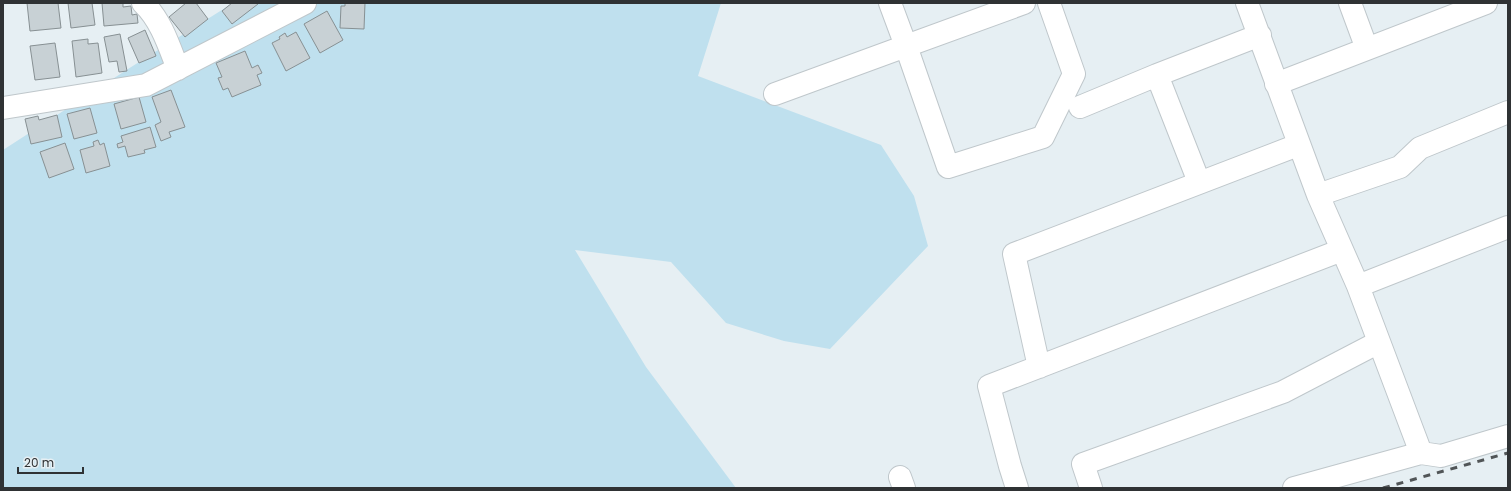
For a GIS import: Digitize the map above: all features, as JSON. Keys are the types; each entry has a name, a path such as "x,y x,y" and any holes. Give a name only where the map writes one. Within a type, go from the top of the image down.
{"street":[{"path":"143,3 162,30 178,69"},
{"path":"3,108 146,85 178,69 279,9 305,3"},
{"path":"890,3 948,167 1043,137 1074,74 1049,3"},
{"path":"775,94 1024,3"},
{"path":"1247,3 1260,35 1298,145 1358,286 1421,453"},
{"path":"1350,3 1367,49"},
{"path":"1276,84 1367,49 1453,9 1486,3"},
{"path":"1080,107 1156,75 1260,35"},
{"path":"1156,75 1199,182"},
{"path":"1318,195 1400,167 1420,148 1508,112"},
{"path":"1039,367 1014,254 1298,145"},
{"path":"1358,286 1508,227"},
{"path":"1017,488 989,386 1342,250"},
{"path":"1091,488 1083,464 1283,392 1379,342"},
{"path":"1294,488 1421,453 1440,456 1508,436"}],"shaded area":[{"path":"233,3 721,3 698,76 881,145 914,196 928,246 830,349 784,341 726,323 671,262 575,250 646,367 736,488 3,488 3,150"}],"building":[{"path":"27,3 58,3 61,28 30,31"},
{"path":"68,3 92,3 95,25 71,28"},
{"path":"102,3 123,3 123,7 131,6 132,15 137,14 138,23 104,26"},
{"path":"186,3 196,3 208,19 185,37 169,17"},
{"path":"232,3 258,4 232,24 222,11"},
{"path":"345,3 365,3 364,29 340,28 341,6 345,6"},
{"path":"327,11 343,40 320,53 304,24"},
{"path":"145,30 156,56 139,63 128,38"},
{"path":"296,32 310,58 286,71 272,43 280,39 279,37 285,33 287,37"},
{"path":"120,34 127,71 119,72 117,61 109,62 104,37"},
{"path":"88,39 88,44 98,43 102,73 76,77 72,41"},
{"path":"55,43 60,77 35,80 30,46"},
{"path":"245,51 252,68 258,65 262,73 257,75 261,85 232,97 228,88 223,90 218,78 222,77 216,63"},
{"path":"171,90 185,127 169,132 171,137 161,141 155,125 161,122 152,97"},
{"path":"139,97 146,122 121,129 114,104"},
{"path":"90,108 97,133 74,139 67,114"},
{"path":"57,115 62,137 31,144 25,119 38,116 39,120"},
{"path":"150,127 156,147 144,150 145,153 128,157 125,146 118,148 117,144 123,142 121,136"},
{"path":"98,140 100,145 104,143 110,166 86,173 80,150 94,146 93,142"},
{"path":"65,143 74,169 49,178 40,152"}],"railway":[{"path":"1383,488 1508,453"}]}
